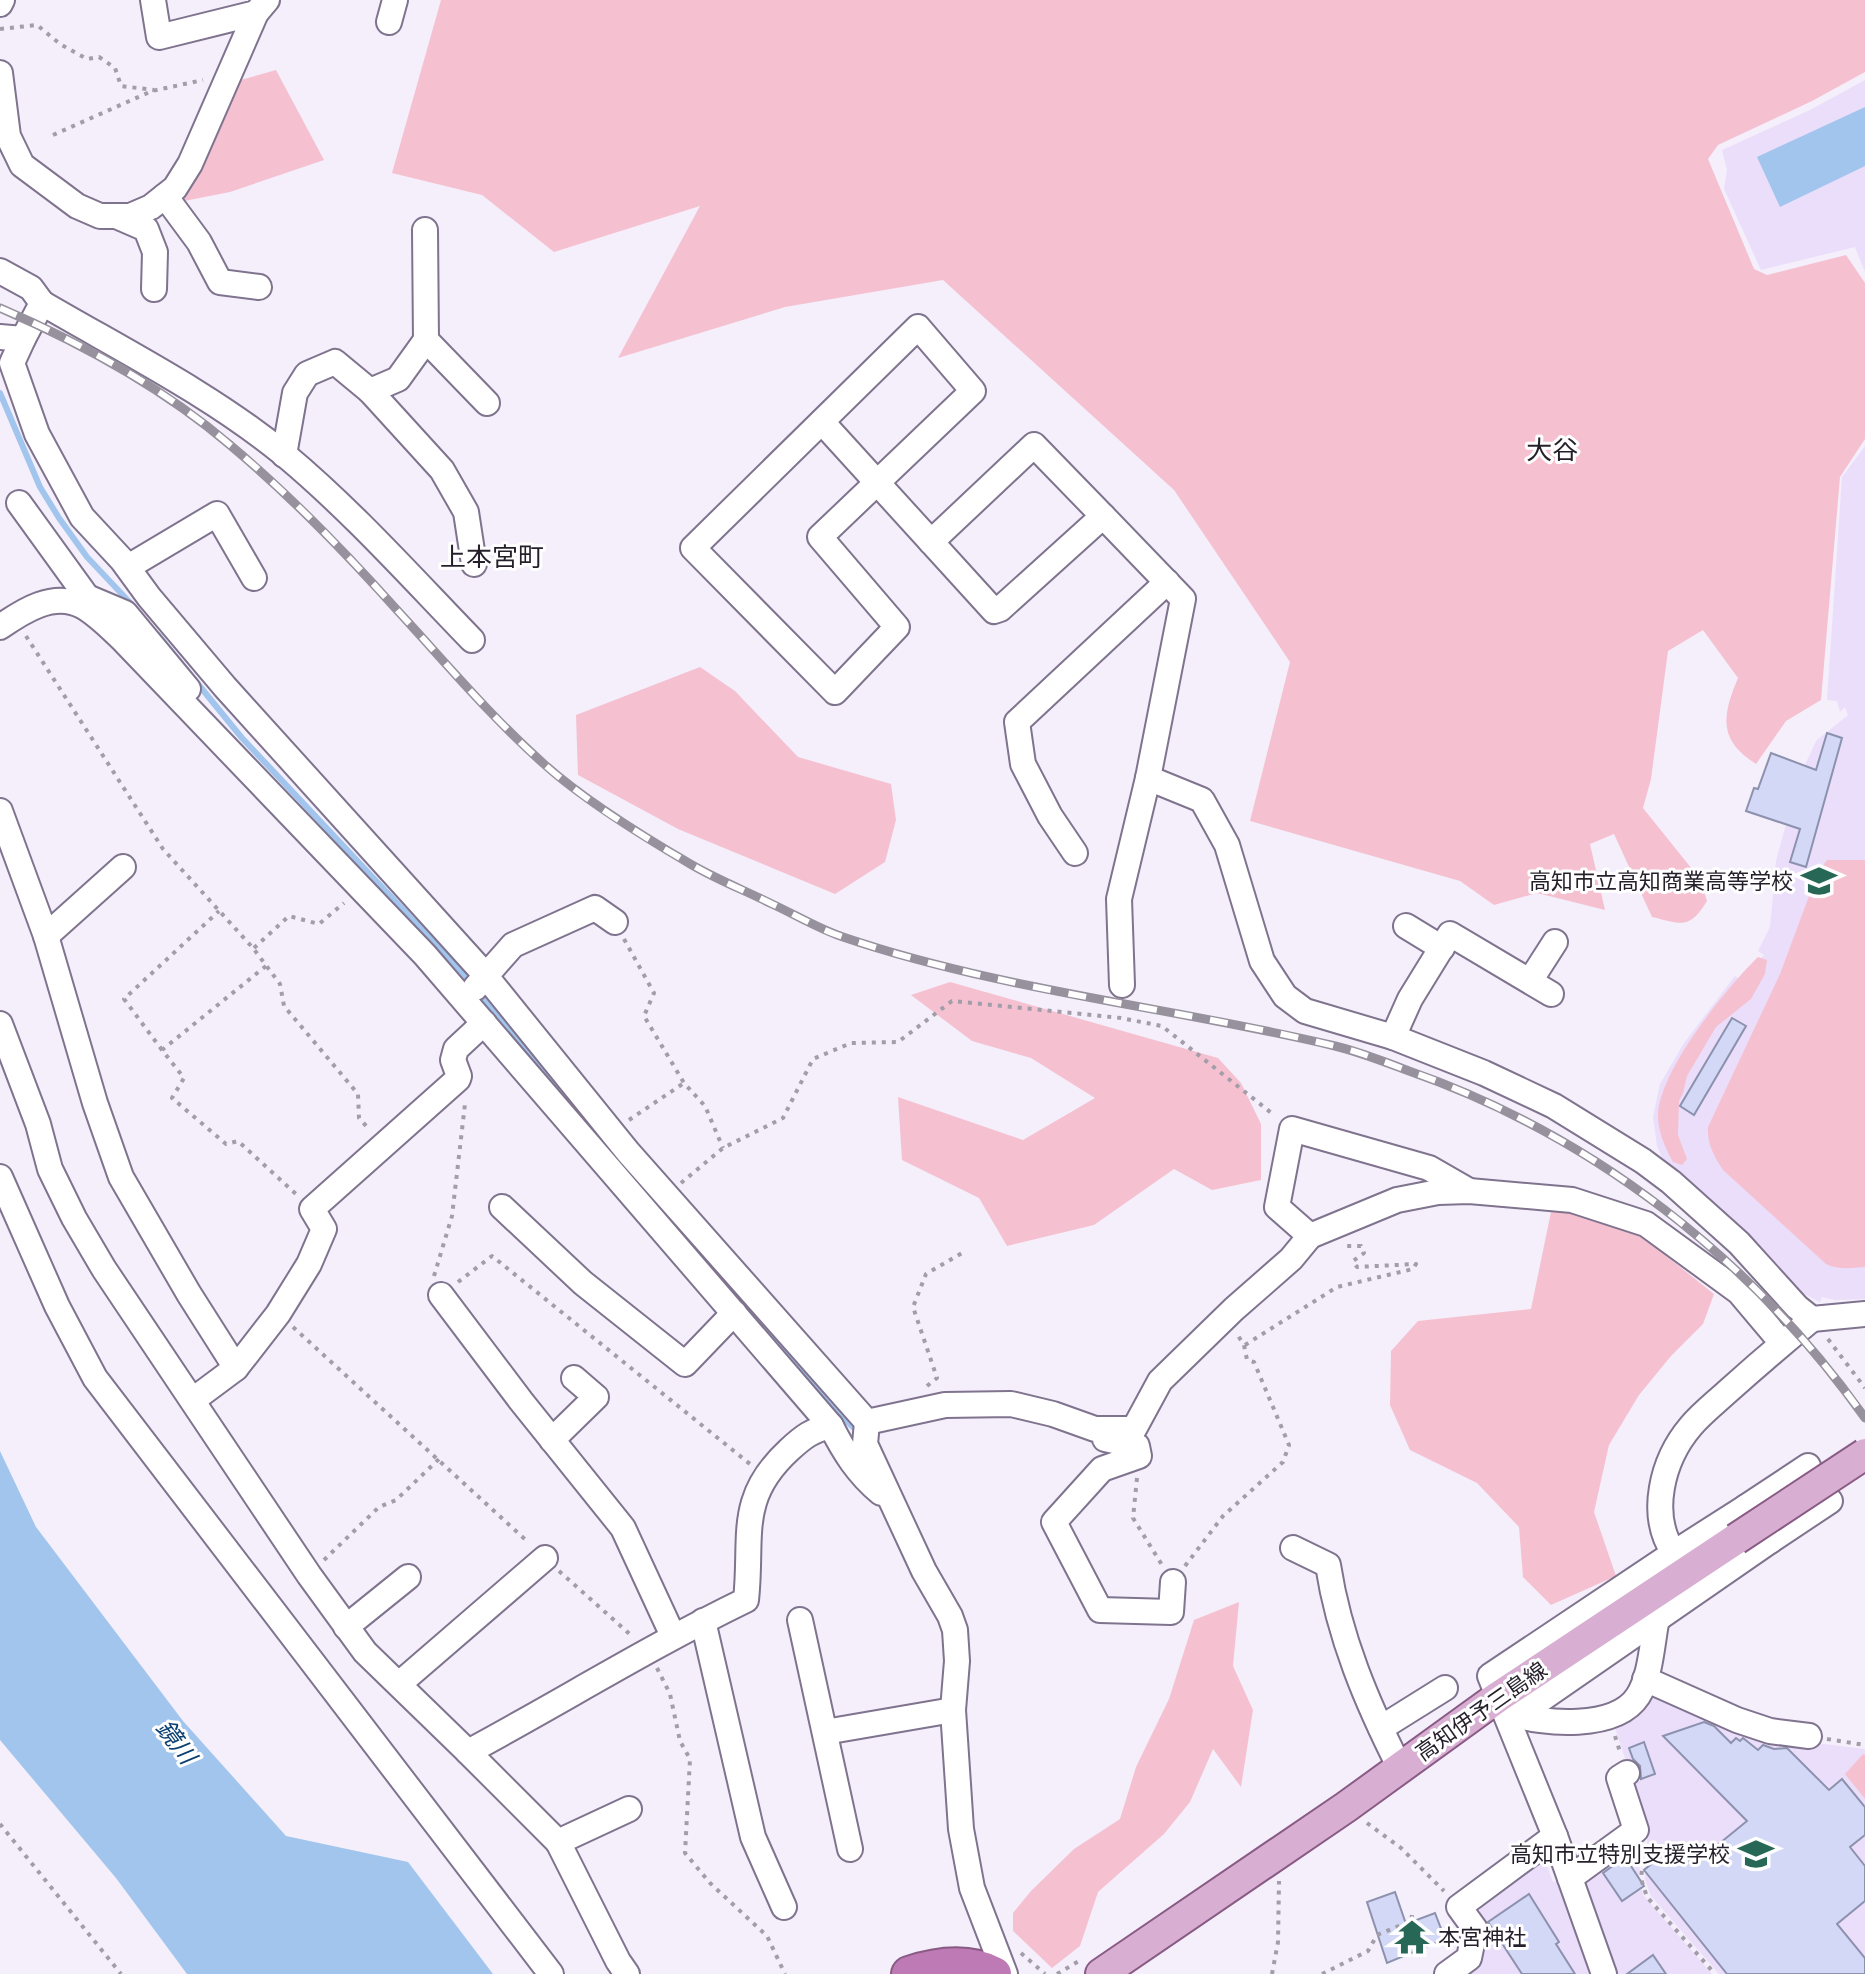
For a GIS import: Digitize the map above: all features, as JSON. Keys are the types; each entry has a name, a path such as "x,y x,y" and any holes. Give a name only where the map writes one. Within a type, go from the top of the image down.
{"highway":[{"path":"909,1974 931,1967 959,1965 974,1966 994,1974"}],"main road":[{"name":"高知伊予三島線","path":"1101,1974 1400,1768 1506,1708 1736,1539 1865,1454"}],"street":[{"path":"153,0 159,37 261,6"},
{"path":"0,73 8,136 22,165 77,206 100,216 130,216 151,207 175,188 190,164 261,6"},
{"path":"165,196 199,242 220,282 259,287"},
{"path":"116,216 146,229 155,252 154,289"},
{"path":"370,391 398,379 426,340 425,230"},
{"path":"0,271 31,288 42,303 223,410 284,455 356,520 472,640"},
{"path":"42,303 11,338 12,363 37,434 82,517 128,567 136,605 225,747"},
{"path":"918,327 973,391 820,537 897,627 835,692 693,548 822,422 918,327"},
{"path":"426,340 487,403"},
{"path":"284,455 295,393 307,374 335,362 370,391 442,470 466,512 474,564"},
{"path":"822,422 994,611 1000,609 1103,516"},
{"path":"931,542 1034,445 1183,599 1148,778 1119,899 1122,985"},
{"path":"19,503 84,601 425,955 831,1426 846,1455 865,1479 892,1503"},
{"path":"128,567 217,514 254,578"},
{"path":"1075,853 1050,816 1023,764 1017,722 1167,582"},
{"path":"7,622 26,609 50,601 136,605 292,763 478,985 867,1422 865,1444 924,1571 950,1616 957,1646 953,1710 961,1829 972,1888 1005,1974"},
{"path":"1148,778 1202,800 1227,845 1262,961 1285,996 1305,1011 1393,1037 1484,1073 1554,1106 1671,1182 1739,1243 1797,1307 1812,1319"},
{"path":"0,811 46,936 95,1103 121,1177 236,1368"},
{"path":"46,936 123,867"},
{"path":"478,985 513,945 595,908 615,922"},
{"path":"1406,926 1442,948"},
{"path":"1393,1037 1410,999 1450,934 1551,994"},
{"path":"1530,981 1555,942"},
{"path":"478,985 515,1059"},
{"path":"193,1400 236,1368 278,1314 309,1264 324,1229 312,1209 458,1079 453,1060 456,1049 484,1023"},
{"path":"0,1024 38,1124 50,1169 74,1218 134,1314 309,1575 365,1652 558,1842 627,1974"},
{"path":"1310,1236 1277,1207 1292,1129 1429,1168 1469,1191"},
{"path":"0,1177 57,1306 95,1378 551,1974"},
{"path":"867,1422 945,1405 1011,1404 1095,1429 1134,1429 1160,1381 1225,1317 1291,1259 1310,1236 1397,1200 1438,1192 1469,1191 1572,1200 1646,1224 1739,1292 1782,1343"},
{"path":"502,1207 583,1283 685,1364 734,1313"},
{"path":"441,1295 623,1528 673,1636"},
{"path":"1674,1553 1667,1544 1661,1513 1661,1488 1669,1462 1690,1427 1812,1319 1865,1314"},
{"path":"552,1440 596,1397 574,1378"},
{"path":"1036,1410 1047,1425 1137,1446 1139,1456 1102,1469 1054,1522 1100,1610 1171,1612 1173,1582"},
{"path":"468,1752 673,1636 746,1600 750,1509 765,1475 808,1433 831,1426"},
{"path":"1604,1974 1555,1836 1506,1708 1490,1676 1808,1466"},
{"path":"1506,1708 1657,1618 1830,1501"},
{"path":"1746,1507 1770,1541"},
{"path":"1293,1548 1328,1565 1334,1606 1348,1652 1400,1768"},
{"path":"399,1684 545,1558"},
{"path":"346,1627 408,1577"},
{"path":"1506,1708 1527,1719 1578,1721 1608,1717 1626,1710 1639,1696 1645,1679 1657,1618"},
{"path":"800,1620 850,1849"},
{"path":"703,1621 753,1837 784,1907"},
{"path":"1645,1679 1748,1724 1770,1731 1809,1736"},
{"path":"1381,1728 1445,1688"},
{"path":"825,1732 953,1710"},
{"path":"1570,1878 1636,1830 1619,1778 1627,1773"},
{"path":"558,1842 629,1809"},
{"path":"1447,1974 1469,1958 1475,1929 1459,1907 1555,1836"}],"path":[{"path":"0,29 37,25 60,44 87,59 99,57 115,68 121,86 156,90"},
{"path":"53,135 156,90 229,74"},
{"path":"7,622 163,849 253,948 280,984 284,1006 358,1094 359,1118 382,1146"},
{"path":"253,948 289,916 319,924 362,889"},
{"path":"219,911 124,999 184,1078 172,1098 226,1144 238,1141 312,1209"},
{"path":"615,922 654,993 644,1016 684,1083 705,1106 723,1148"},
{"path":"162,1050 266,966"},
{"path":"667,1195 723,1148 783,1118 813,1059 851,1043 898,1042 952,1001 1121,1018 1162,1026 1292,1129"},
{"path":"458,1079 465,1105 452,1216 431,1287 441,1295 492,1256 765,1475"},
{"path":"611,1132 684,1083"},
{"path":"1244,1345 1337,1287 1413,1269 1416,1264 1357,1267 1353,1261 1364,1253 1361,1246 1346,1246"},
{"path":"905,1412 920,1391 937,1378 913,1307 917,1294 926,1274 962,1253"},
{"path":"278,1314 649,1651 670,1694 680,1741 690,1759 685,1853 710,1883 767,1936 785,1974"},
{"path":"1139,1456 1133,1518 1173,1582 1223,1516 1283,1462 1289,1445 1254,1362 1247,1360 1244,1345 1225,1317"},
{"path":"1812,1319 1865,1388"},
{"path":"309,1575 379,1507 396,1500 439,1459"},
{"path":"1608,1717 1627,1773"},
{"path":"1809,1736 1865,1745"},
{"path":"1346,1807 1401,1848 1459,1907"},
{"path":"0,1824 121,1974"},
{"path":"1645,1840 1641,1879 1647,1897 1715,1974"},
{"path":"1272,1974 1278,1942 1279,1850"},
{"path":"1322,1974 1368,1951 1377,1935 1411,1921 1412,1915"}],"shaded area":[{"path":"441,0 1865,0 1865,72 1812,101 1718,145 1708,159 1754,269 1767,275 1846,255 1865,283 1865,439 1840,477 1821,700 1786,721 1756,764 1735,746 1729,736 1727,716 1738,678 1703,630 1668,651 1651,779 1643,808 1700,879 1707,901 1701,910 1690,921 1678,923 1652,917 1614,834 1590,844 1605,910 1537,893 1494,905 1460,881 1250,821 1290,662 1174,490 943,280 785,307 618,358 700,206 554,252 482,195 392,173"},
{"path":"276,70 324,160 230,192 179,202 237,81"},
{"path":"1865,80 1865,272 1855,247 1761,270 1724,189 1727,170 1722,150 1810,110"},
{"name":"高知市立高知商業高等学校","path":"1865,446 1865,1299 1822,1297 1820,1302 1802,1293 1749,1240 1668,1172 1657,1146 1653,1117 1660,1084 1684,1043 1735,976 1740,979 1764,955 1758,951 1770,927 1776,861 1798,780 1816,741 1848,715 1845,707 1840,712 1837,701 1827,700 1842,477"},
{"path":"700,667 735,691 798,757 891,784 896,820 885,862 835,894 678,829 578,775 576,715"},
{"path":"1827,860 1865,860 1865,1267 1840,1268 1826,1264 1723,1170 1712,1150 1708,1133 1708,1127 1780,974 1818,872"},
{"path":"1758,957 1767,960 1765,974 1751,999 1716,1027 1687,1076 1679,1101 1678,1135 1687,1159 1682,1165 1673,1162 1662,1139 1658,1116 1669,1077 1696,1031"},
{"path":"950,982 1218,1058 1241,1083 1261,1124 1261,1180 1212,1190 1174,1169 1094,1225 1007,1246 979,1198 902,1160 898,1097 1023,1140 1095,1098 1031,1058 972,1041 911,995"},
{"path":"1611,1208 1646,1224 1660,1251 1714,1294 1703,1324 1639,1395 1609,1445 1594,1512 1616,1576 1551,1605 1523,1577 1519,1527 1477,1483 1410,1450 1390,1405 1391,1351 1418,1321 1531,1309 1551,1212"},
{"path":"1239,1602 1233,1666 1253,1710 1241,1787 1213,1749 1190,1802 1164,1834 1098,1892 1080,1946 1052,1968 1013,1931 1013,1913 1074,1849 1120,1819 1136,1767 1169,1699 1194,1620"},
{"name":"高知市立特別支援学校","path":"1650,1690 1765,1737 1865,1749 1865,1974 1719,1974 1651,1896 1645,1880 1648,1828 1614,1725"},
{"path":"1865,1755 1865,1799 1845,1774"},
{"path":"1642,1839 1639,1877 1643,1895 1712,1974 1466,1974 1479,1964 1486,1928 1479,1915 1482,1900 1539,1858 1545,1860 1553,1882 1595,1871"}],"water":[{"path":"1865,107 1865,166 1780,207 1757,157"},
{"name":"鏡川","path":"0,1451 36,1527 183,1721 286,1836 408,1862 493,1974 187,1974 116,1878 0,1740"}],"building":[{"path":"1827,733 1842,738 1806,867 1790,862 1800,829 1746,811 1771,753 1816,770"},
{"path":"1732,1018 1746,1026 1694,1115 1680,1106"},
{"name":"高知市立特別支援学校","path":"1704,1722 1714,1726 1731,1743 1736,1738 1740,1741 1743,1738 1758,1750 1763,1745 1774,1749 1787,1748 1829,1790 1842,1779 1865,1807 1865,1835 1850,1847 1865,1866 1865,1901 1837,1924 1865,1958 1865,1974 1727,1974 1644,1870 1666,1852 1669,1855 1678,1847 1693,1865 1747,1821 1663,1736"},
{"path":"1644,1742 1655,1774 1641,1779 1640,1766 1629,1748"},
{"path":"1625,1857 1644,1886 1622,1901 1603,1873"},
{"path":"1395,1892 1406,1924 1435,1913 1445,1939 1387,1963 1367,1902"},
{"path":"1529,1894 1575,1974 1522,1974 1488,1922"},
{"path":"1653,1955 1666,1974 1627,1974"}],"waterway":[{"path":"0,393 40,487 59,518 87,557 135,608"},
{"path":"158,635 242,738 472,983"},
{"path":"479,992 556,1089"},
{"path":"697,1252 829,1404 853,1427"}],"railway":[{"path":"0,308 61,336 149,385 230,445 337,545 524,746 560,778 615,818 674,854 712,876 825,930 903,956 1026,985 1335,1046 1477,1098 1542,1130 1605,1167 1664,1209 1720,1256 1772,1306 1821,1360 1865,1418"}],"place":[{"name":"高知市立高知商業高等学校","path":"1819,881"},
{"name":"高知市立特別支援学校","path":"1756,1854"},
{"name":"本宮神社","path":"1412,1937"}],"district":[{"name":"大谷","path":"1552,450"},
{"name":"上本宮町","path":"492,557"}]}
